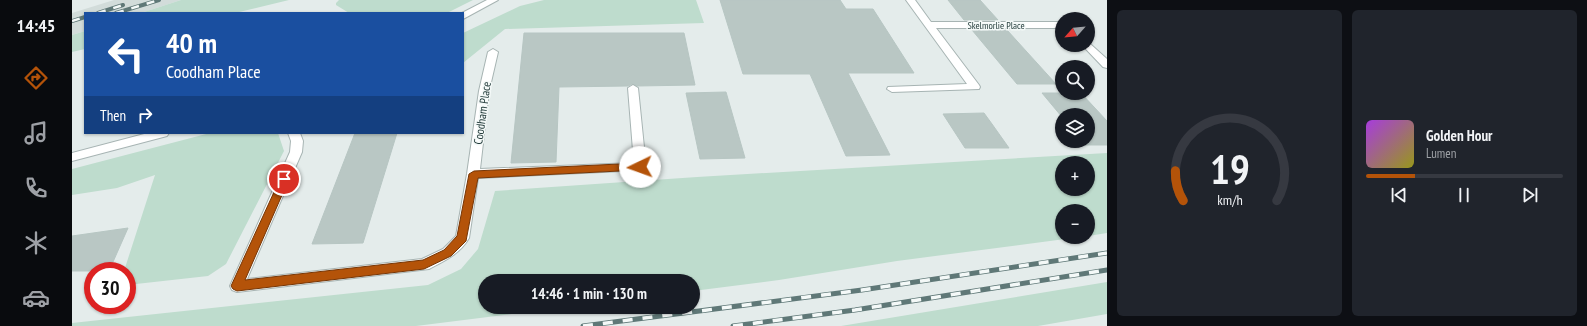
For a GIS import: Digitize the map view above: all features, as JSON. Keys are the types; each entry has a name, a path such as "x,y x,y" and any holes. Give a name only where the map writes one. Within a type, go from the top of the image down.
{"street":[{"path":"464,15 494,0"},
{"path":"892,89 975,87 910,0"},
{"name":"Skelmorlie Place","path":"930,25 1055,25"},
{"name":"Coodham Place","path":"294,134 297,141 296,152 237,286 424,264 448,253 462,238 474,174 484,91 493,52"},
{"path":"1094,52 1107,65"},
{"path":"474,174 640,167 633,88"},
{"path":"72,157 159,134"}],"shaded area":[{"path":"114,0 181,0 144,12 84,12 84,31 72,35 72,13"}],"green space":[{"path":"181,0 289,0 239,12 144,12"},
{"path":"339,0 473,0 449,12 347,12 336,5"},
{"path":"544,0 696,0 704,23 505,29 464,62 464,33 520,6"},
{"path":"84,31 84,49 72,52 72,35"},
{"path":"206,134 278,134 284,151 226,264 208,276 136,284 136,262 127,262 155,175 117,188 72,195 72,169"},
{"path":"1107,153 1107,233 1095,235 1095,204 1055,204 1055,240 897,261 779,280 700,290 700,274 478,274 478,314 511,314 416,326 72,326 72,323 428,285 461,269 478,249 495,191 697,177 1055,156 1055,196 1095,196 1095,156 1056,156"},
{"path":"1107,282 1107,314 1038,326 841,326"}],"building":[{"path":"720,0 840,0 846,9 873,9 914,73 848,73 890,155 846,156 810,74 743,74"},
{"path":"948,0 980,0 998,20 964,20"},
{"path":"972,30 1007,30 1055,83 1017,84"},
{"path":"524,33 684,33 695,85 637,86 632,84 628,86 559,87 556,162 511,163"},
{"path":"726,92 745,158 700,159 686,93"},
{"path":"1042,93 1055,93 1055,100 1088,100 1095,108 1055,108"},
{"path":"1095,108 1107,121 1107,145 1095,145"},
{"path":"984,113 1009,148 965,148 943,114"},
{"path":"355,134 397,134 363,243 312,244"},
{"path":"128,228 113,262 84,262 84,271 72,271 72,236"}],"railway":[{"path":"119,12 159,0"},
{"path":"101,12 123,5"},
{"path":"72,21 84,17"},
{"path":"583,326 862,290 1107,253"},
{"path":"733,326 855,310 1107,270"}],"route":[{"path":"284,179 237,286 424,264 448,253 462,238 474,174 640,167"}]}
